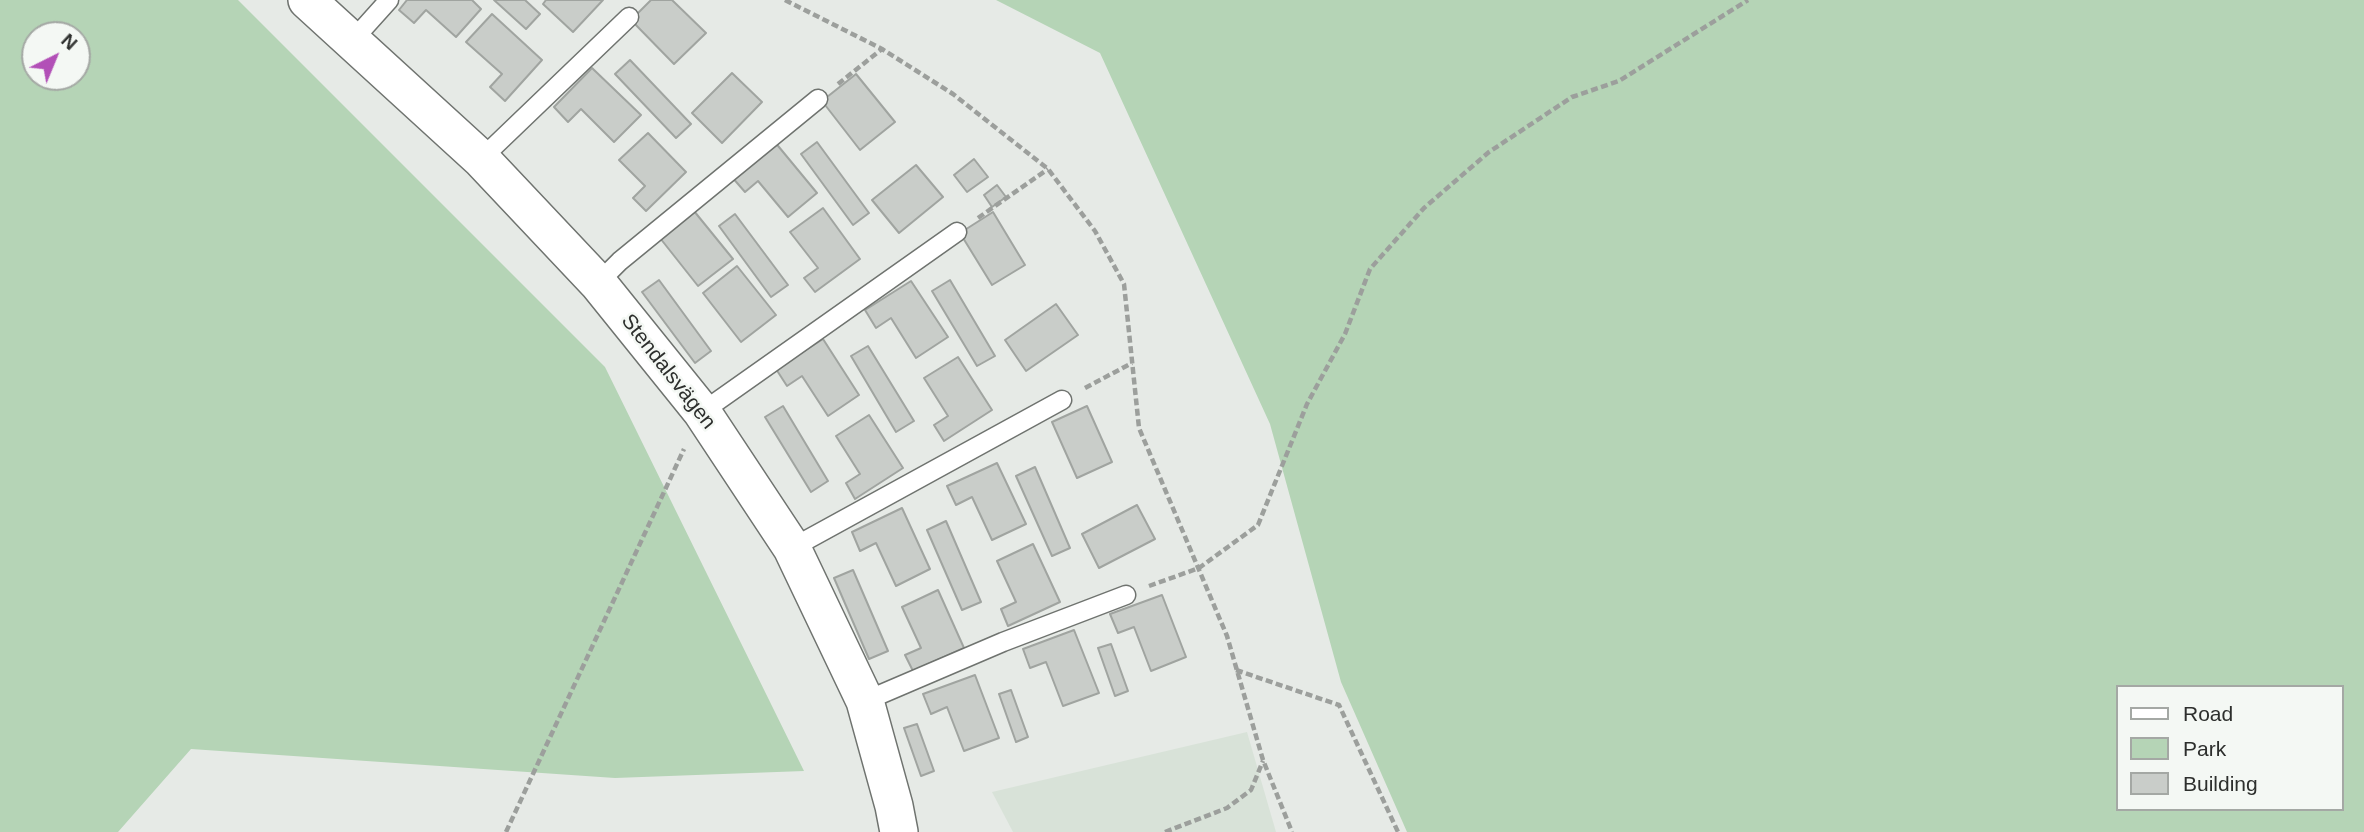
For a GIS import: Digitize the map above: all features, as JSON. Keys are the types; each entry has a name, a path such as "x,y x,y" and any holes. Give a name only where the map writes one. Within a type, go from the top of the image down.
{"street":[{"name":"Stendalsvägen","path":"307,0 481,159 598,283 702,412 792,548 865,701 899,832"}],"lane":[{"path":"353,40 388,0"},
{"path":"481,159 629,17"},
{"path":"598,283 620,261 818,99"},
{"path":"702,412 957,232"},
{"path":"792,548 1062,400"},
{"path":"865,701 1003,642 1126,594"}],"path":[{"path":"785,0 882,49 953,94 1048,169 1096,231 1124,284 1139,428 1227,636 1263,760 1292,832"},
{"path":"1126,594 1199,568 1258,525 1307,404 1345,334 1370,269 1424,208 1489,152 1572,97 1619,81 1748,0"},
{"path":"818,99 882,49"},
{"path":"957,232 1048,169"},
{"path":"1062,400 1132,363"},
{"path":"506,832 702,412"},
{"path":"1236,669 1339,705 1398,832"},
{"path":"1165,832 1227,808 1251,790 1263,760"}],"shaded area":[{"path":"1247,732 1276,832 1013,832 992,792"}],"green space":[{"path":"0,0 238,0 605,367 804,771 615,778 191,749 118,832 0,832"},
{"path":"996,0 2364,0 2364,832 1407,832 1341,682 1270,424 1100,53"}],"building":[{"path":"407,0 472,0 481,9 456,37 426,10 414,23 399,10"},
{"path":"494,0 525,0 540,14 526,29"},
{"path":"546,0 603,0 573,32 543,4"},
{"path":"651,0 672,0 706,33 674,64 631,20"},
{"path":"492,14 542,60 505,101 490,87 502,74 466,42"},
{"path":"630,60 691,124 676,138 615,74"},
{"path":"592,68 641,115 614,142 581,109 568,122 554,107"},
{"path":"732,73 762,102 722,143 692,113"},
{"path":"856,74 895,122 860,150 822,101"},
{"path":"648,133 686,172 646,211 633,198 645,186 619,160"},
{"path":"774,141 817,193 788,217 758,181 745,192 731,176"},
{"path":"817,142 869,213 853,225 801,154"},
{"path":"974,159 988,177 967,192 954,175"},
{"path":"916,165 943,197 899,233 872,200"},
{"path":"997,185 1006,197 992,207 984,195"},
{"path":"823,208 860,259 815,292 804,278 818,268 790,232"},
{"path":"694,211 733,259 698,286 660,238"},
{"path":"993,212 1025,265 992,285 960,233"},
{"path":"735,214 788,285 771,297 719,226"},
{"path":"737,266 776,315 741,342 703,293"},
{"path":"659,280 711,351 695,363 642,292"},
{"path":"950,280 995,356 977,366 932,291"},
{"path":"911,281 948,337 916,358 891,318 876,328 865,310"},
{"path":"1056,304 1078,335 1026,371 1005,340"},
{"path":"823,339 859,395 828,416 802,376 787,386 776,369"},
{"path":"868,346 914,421 896,432 851,356"},
{"path":"958,357 992,410 944,441 934,425 948,416 924,378"},
{"path":"783,406 828,481 811,492 765,417"},
{"path":"1087,406 1112,462 1077,478 1052,422"},
{"path":"869,415 903,468 855,499 846,483 860,474 836,436"},
{"path":"997,463 1026,524 992,540 972,497 956,505 947,486"},
{"path":"1035,467 1070,548 1052,556 1016,476"},
{"path":"1137,505 1155,539 1099,568 1082,534"},
{"path":"902,508 930,569 896,586 876,543 860,551 852,532"},
{"path":"946,521 981,602 962,610 927,530"},
{"path":"1033,544 1060,602 1008,626 1001,609 1016,602 997,561"},
{"path":"853,570 888,651 869,659 834,578"},
{"path":"938,590 964,648 913,671 905,655 921,648 902,607"},
{"path":"1162,595 1186,657 1151,671 1134,627 1118,633 1110,614"},
{"path":"1074,630 1099,693 1063,706 1046,662 1030,668 1023,649"},
{"path":"1111,644 1128,691 1115,696 1098,648"},
{"path":"975,675 999,738 964,751 947,707 931,714 923,694"},
{"path":"1011,690 1028,737 1016,742 999,694"},
{"path":"917,724 934,771 921,776 904,728"}]}
